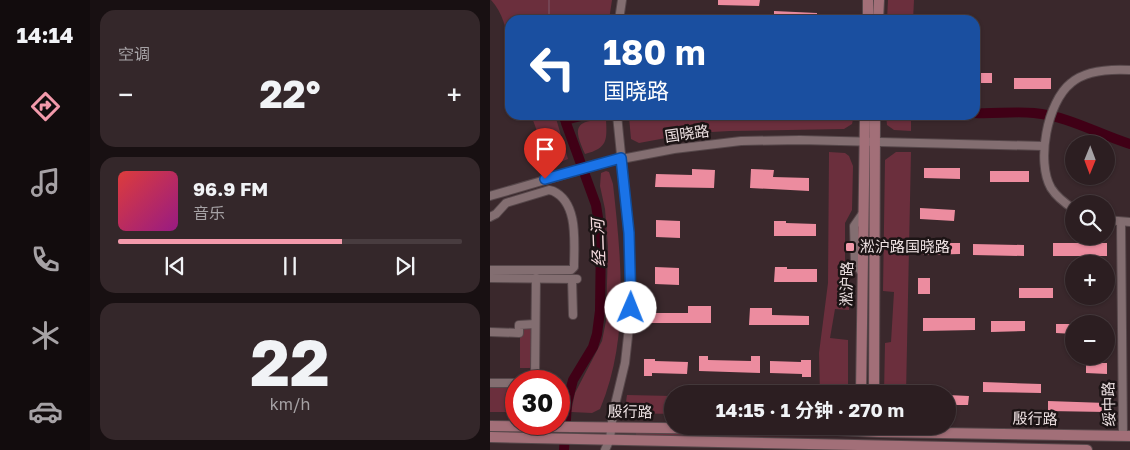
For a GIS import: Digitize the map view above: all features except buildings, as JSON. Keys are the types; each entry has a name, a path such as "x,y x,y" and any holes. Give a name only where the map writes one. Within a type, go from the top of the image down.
{"main road":[{"path":"868,0 868,15"},
{"path":"878,0 878,15"},
{"name":"淞沪路","path":"866,120 870,142 874,385"},
{"name":"淞沪路","path":"861,385 863,213 874,120"},
{"name":"殷行路","path":"490,426 664,427"},
{"name":"殷行路","path":"956,431 1127,436"},
{"name":"殷行路","path":"490,437 857,447 1087,450"}],"street":[{"path":"620,15 622,0"},
{"path":"1065,201 1051,188 1047,177 1043,146 1053,111 1070,83 1080,77 1104,71 1130,70"},
{"path":"605,450 610,439 625,363 631,308 629,233 617,120"},
{"name":"国晓路","path":"490,196 598,163 674,149 741,141 1043,146"},
{"path":"490,217 496,214 506,203 543,192 553,191 560,196 570,210 574,233 574,267 571,270 490,270"},
{"path":"1115,221 1130,222"},
{"name":"绥中路","path":"1121,222 1127,436"},
{"path":"490,278 574,279 573,315"},
{"path":"535,370 536,278"},
{"path":"490,332 519,333 518,325 536,324"},
{"path":"490,383 505,383"}],"shaded area":[{"path":"491,0 612,0 610,15 505,15 505,27"},
{"path":"888,0 914,0 913,15 887,15"},
{"path":"533,120 556,120 568,159 550,166"},
{"path":"606,120 606,138 602,146 593,152 585,154 578,132 582,124"},
{"path":"629,120 853,120 852,124 844,129 693,133 639,143 631,139"},
{"path":"886,120 911,120 911,131 894,130 887,125"},
{"path":"829,152 845,153 849,156 853,166 852,210 845,223 845,264 850,277 849,310 835,309 830,338 848,340 848,385 820,385 819,353 828,283"},
{"path":"896,152 911,152 906,385 884,385 885,343 891,342 894,292 883,291 885,160"},
{"path":"609,172 613,184 619,240 621,298 616,354 610,382 600,409 592,413 571,412 575,393 602,341 606,321 608,247 605,209 600,186 601,173"},
{"path":"520,326 533,326 533,368 520,368"},
{"path":"490,387 505,388 505,412 490,412"},
{"path":"627,395 664,396 664,414 628,413 625,409"},
{"path":"636,431 664,431 664,435 835,435 835,436 636,437"}],"waterway":[{"path":"549,0 549,15"},
{"path":"980,113 1027,112 1047,115 1071,121 1130,144"},
{"name":"经二河","path":"564,450 567,403 573,380 593,347 597,334 600,311 601,237 596,205 566,123"}],"place":[{"name":"淞沪路国晓路","path":"850,247"}],"route":[{"path":"545,179 621,158 629,233 632,280 631,308"}]}
